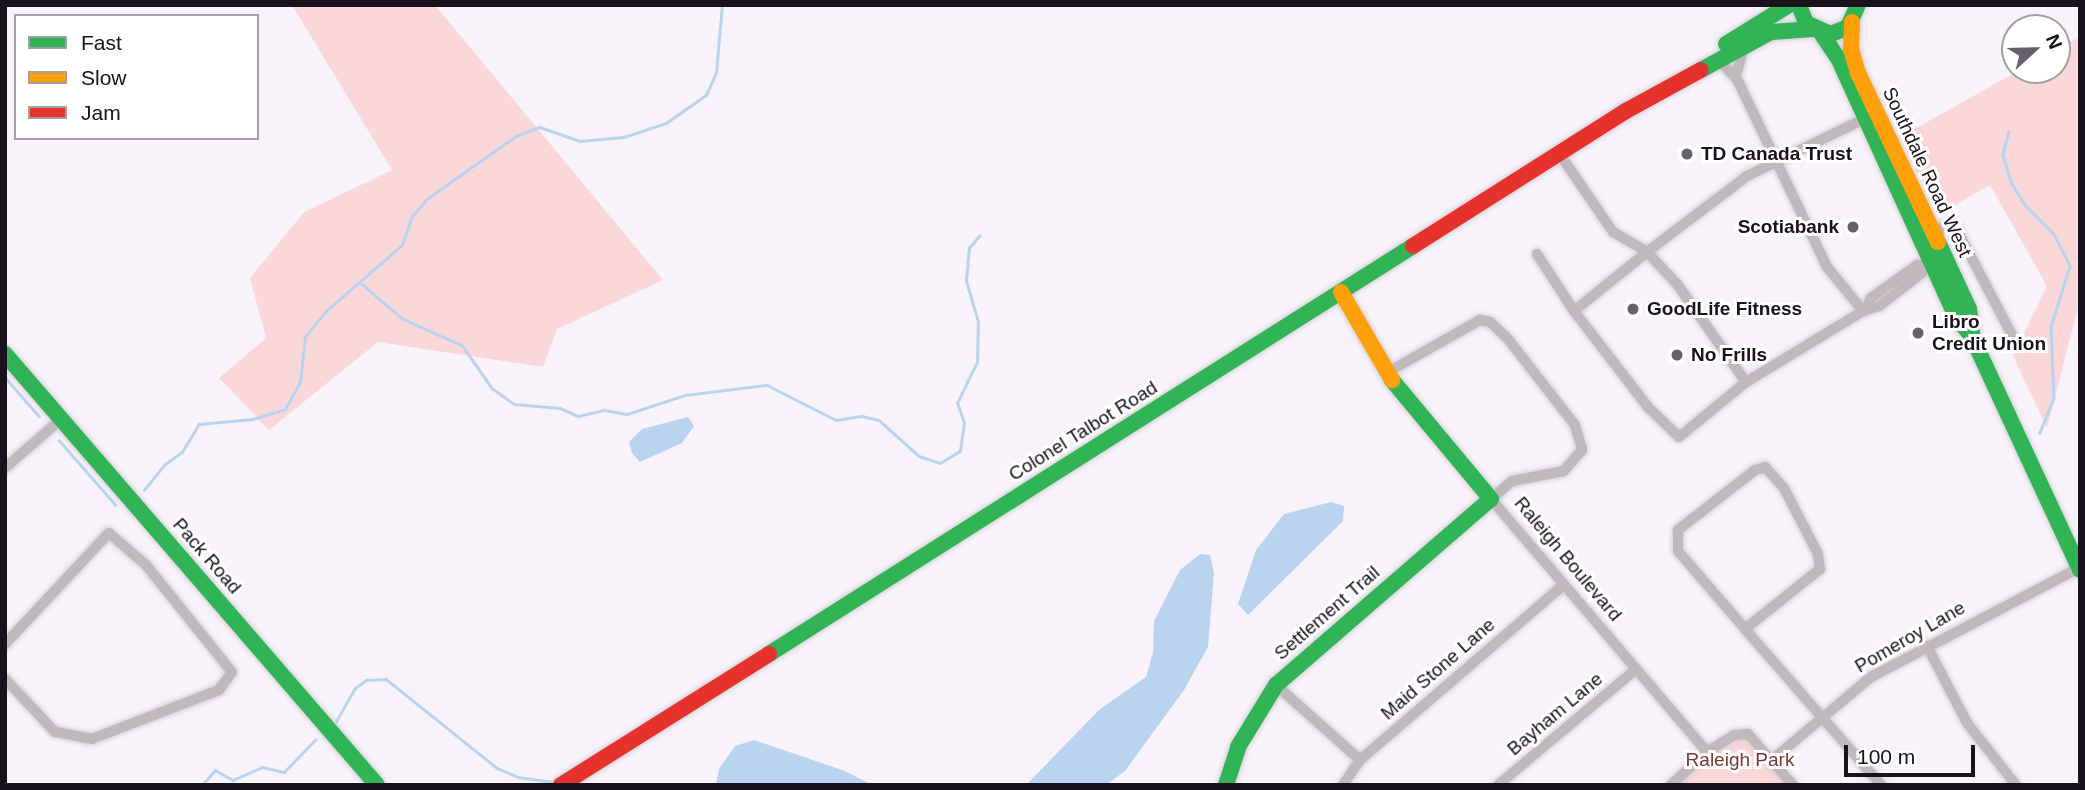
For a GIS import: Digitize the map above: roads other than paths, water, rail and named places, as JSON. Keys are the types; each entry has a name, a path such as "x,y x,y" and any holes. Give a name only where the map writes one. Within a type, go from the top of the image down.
{"main road":[{"name":"Colonel Talbot Road","path":"1626,111 1673,74 1789,5"},
{"name":"Southdale Road West","path":"1799,5 1839,60 1928,263 1955,315 1972,337 2052,503 2080,547"},
{"name":"Colonel Talbot Road","path":"561,785 1626,111 1744,46 1786,28 1840,32 1857,11"},
{"name":"Southdale Road West","path":"1857,11 1858,73 1969,309 1972,337"},
{"name":"Raleigh Boulevard","path":"1341,292 1404,398 1491,499"},
{"name":"Pack Road","path":"5,354 377,785"},
{"name":"Settlement Trail","path":"1226,785 1238,747 1276,685 1491,499"},
{"name":"Southdale Road West","path":"2052,503 2054,519 2079,569"}],"street":[{"path":"1736,76 1744,46"},
{"path":"1719,60 1736,76 1779,161 1826,267 1865,310"},
{"path":"1574,311 1747,176 1864,119"},
{"path":"1559,153 1613,232 1647,252 1677,284 1746,382"},
{"path":"1537,254 1574,311 1648,407 1679,437 1746,382 1865,310 1871,298 1917,265 1928,263 1934,233 1943,226 1956,228 2012,335"},
{"path":"1388,372 1479,320 1490,322 1508,339 1574,425 1582,450 1564,471 1512,481 1491,499"},
{"path":"5,468 61,419"},
{"path":"1745,629 1821,569 1818,554 1784,488 1765,467 1755,470 1678,530 1675,541 1678,551 1745,629 1821,714 1881,785"},
{"name":"Raleigh Boulevard","path":"1491,499 1562,586 1707,752"},
{"path":"5,644 109,533 146,565 232,672 219,690 92,739 55,732 5,679"},
{"name":"Pomeroy Lane","path":"1773,759 1821,714 1871,677 2079,569"},
{"name":"Maid Stone Lane","path":"1343,785 1360,760 1562,586"},
{"path":"1927,646 1967,723 2016,785"},
{"name":"Bayham Lane","path":"1498,785 1635,670"},
{"path":"1276,685 1360,760"},
{"path":"1673,784 1707,752 1734,735 1748,734 1773,759 1793,785"}],"water":[{"path":"688,417 694,426 682,443 640,462 632,453 629,442 642,429"},
{"path":"1331,502 1344,506 1343,521 1248,615 1238,604 1256,550 1284,514"},
{"path":"1200,554 1210,555 1214,573 1208,647 1184,690 1125,771 1106,785 1026,785 1100,709 1146,677 1153,653 1154,621 1180,570"},
{"path":"754,740 845,771 872,785 716,785 719,769 735,746"}],"waterway":[{"path":"144,490 165,464 182,452 199,424 253,419 285,409 300,382 305,337 326,311 402,245 412,216 428,198 516,136 540,127 580,141 624,137 666,123 706,95 716,73 722,5"},
{"path":"2009,131 2003,155 2012,184 2025,205 2054,234 2070,266 2051,327 2054,398 2040,433"},
{"path":"362,284 403,319 462,345 492,388 514,404 560,408 578,416 604,410 627,414 685,395 767,385 836,420 862,416 879,420 919,456 940,463 960,451 964,423 957,403 977,362 978,322 966,281 969,248 979,236"},
{"path":"5,377 39,416"},
{"path":"59,440 116,505"},
{"path":"335,723 355,688 366,680 386,679 497,768 518,777 555,782"},
{"path":"202,785 215,770 233,780 262,767 284,772 315,740"}],"place":[{"name":"TD Canada Trust","path":"1687,154"},
{"name":"Scotiabank","path":"1853,227"},
{"name":"GoodLife Fitness","path":"1633,309"},
{"name":"Libro Credit Union","path":"1918,333"},
{"name":"No Frills","path":"1677,355"}],"park label":[{"name":"Raleigh Park","path":"1740,760"}]}
